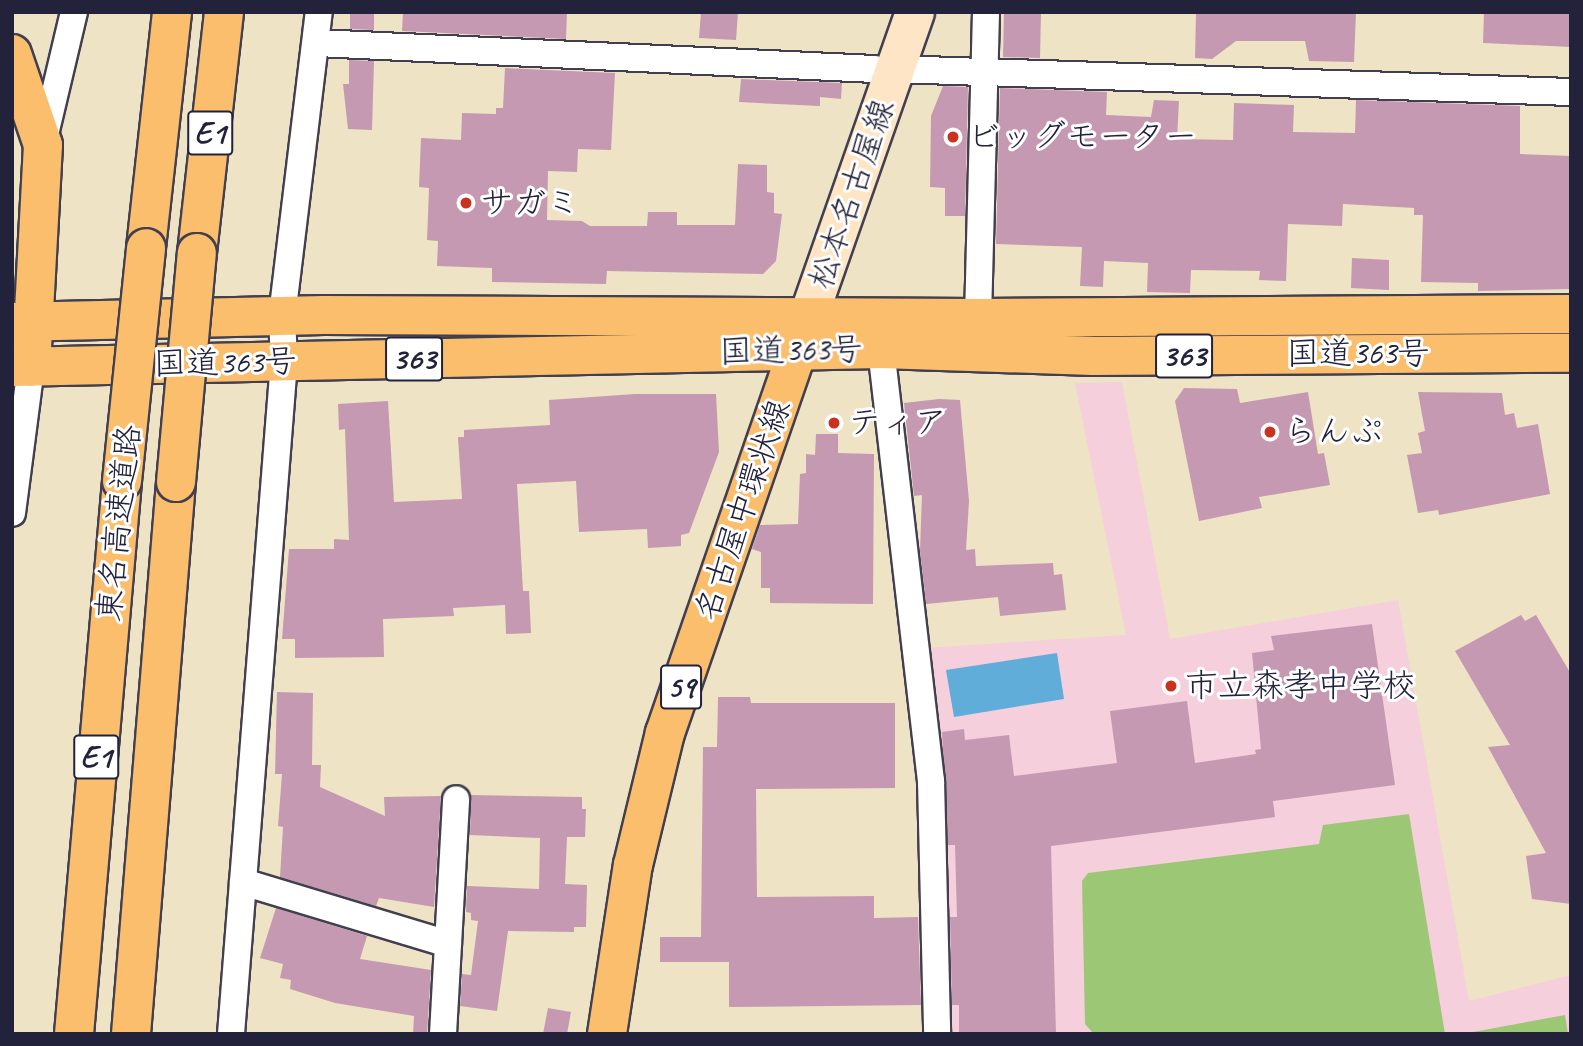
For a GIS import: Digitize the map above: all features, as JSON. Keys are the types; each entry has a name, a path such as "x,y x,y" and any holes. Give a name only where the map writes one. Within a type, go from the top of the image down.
{"main road":[{"name":"東名高速道路","path":"74,1034 122,481 172,12"},
{"name":"東名高速道路","path":"131,1034 176,482 197,253 224,12"},
{"name":"松本名古屋線","path":"884,69 893,12"},
{"name":"松本名古屋線","path":"810,315 818,232 884,69 915,12"},
{"path":"12,54 43,145 23,322 22,367"},
{"name":"国道363号","path":"23,322 282,316 810,315 978,318 1571,314"},
{"name":"名古屋中環状線","path":"607,1034 633,865 665,733 764,458 810,315"},
{"name":"国道363号","path":"22,367 881,349 1093,356 1571,354"}],"street":[{"path":"43,145 74,12"},
{"path":"231,1034 284,362 282,316 319,12"},
{"path":"978,318 986,12"},
{"path":"317,43 884,69 1571,92"},
{"path":"881,349 931,781 937,1034"},
{"path":"12,513 22,367"},
{"path":"443,1034 456,799"},
{"path":"243,882 448,944"}],"shaded area":[{"name":"市立森孝中学校","path":"1122,382 1170,639 1398,600 1469,1001 1571,975 1571,1034 948,1034 924,648 1126,635 1075,383"}],"green space":[{"path":"1409,814 1445,1034 1105,1034 1093,1033 1085,1024 1082,881 1088,873 1319,844 1323,825"},
{"path":"1565,1015 1568,1034 1462,1034"}],"water":[{"path":"1057,653 1064,699 954,717 946,670"}],"building":[{"path":"350,12 374,12 374,30 350,29"},
{"path":"403,12 567,12 566,39 402,31"},
{"path":"701,12 738,12 736,40 699,38"},
{"path":"1004,12 1041,12 1040,58 1003,57"},
{"path":"1196,12 1356,12 1354,62 1309,61 1305,41 1236,41 1212,59 1195,58"},
{"path":"1484,12 1571,12 1571,47 1483,43"},
{"path":"349,60 374,61 372,130 348,129 343,84 349,84"},
{"path":"505,68 615,73 611,150 578,149 577,172 548,171 547,220 582,221 590,226 647,226 648,212 677,212 677,225 735,225 738,164 767,165 767,192 774,193 774,213 782,214 776,261 763,274 607,271 606,284 492,282 492,268 437,266 438,241 427,240 429,188 419,187 421,138 461,140 462,113 496,114 496,108 503,108"},
{"path":"741,79 842,83 841,99 820,97 820,106 739,102"},
{"path":"943,86 968,87 965,216 945,216 945,188 930,187 931,116"},
{"path":"1000,88 1107,92 1106,115 1151,117 1154,100 1179,101 1177,139 1233,140 1234,103 1294,105 1293,132 1355,133 1356,100 1520,106 1520,154 1571,156 1571,289 1478,291 1478,283 1421,282 1423,215 1414,215 1414,208 1343,204 1342,226 1288,224 1286,281 1259,280 1260,271 1191,270 1190,293 1147,292 1148,263 1104,261 1103,287 1080,286 1082,247 996,244"},
{"path":"1352,258 1389,260 1389,290 1351,288"},
{"path":"1184,388 1237,389 1240,403 1308,392 1318,454 1324,453 1330,485 1259,497 1262,508 1199,521 1175,401"},
{"path":"1418,392 1502,393 1505,415 1514,413 1517,428 1538,424 1550,494 1439,515 1438,510 1418,513 1407,455 1422,453 1418,433 1425,431"},
{"path":"635,394 716,394 719,452 689,533 681,535 681,546 648,548 647,529 579,532 576,481 517,484 523,591 529,591 531,633 506,634 505,605 453,608 454,616 383,619 384,657 295,658 295,639 282,639 289,549 334,549 334,539 349,540 345,429 339,430 338,404 388,401 394,502 462,499 458,437 464,437 464,430 550,425 549,400"},
{"path":"939,399 960,400 969,501 966,550 975,549 976,566 1053,563 1054,575 1062,574 1066,610 1000,616 998,597 926,604 920,551 922,495 914,496 904,403"},
{"path":"816,434 838,434 838,453 874,454 873,604 770,603 770,588 761,588 761,552 752,549 760,525 798,524 800,474 806,473 806,454 815,455"},
{"path":"1521,615 1525,621 1536,615 1571,674 1571,904 1532,899 1526,856 1546,853 1488,747 1510,745 1455,651"},
{"path":"1372,624 1395,785 1273,801 1275,817 1051,846 1056,1034 959,1034 959,1005 952,1005 950,917 957,917 955,845 948,845 942,732 964,729 965,740 1009,735 1014,776 1117,763 1110,711 1187,701 1195,763 1256,754 1255,750 1261,749 1252,653 1274,650 1271,636"},
{"path":"277,692 313,693 312,765 321,765 320,787 385,816 384,797 441,796 434,907 379,898 376,906 280,877 283,827 278,826 282,774 275,774"},
{"path":"718,697 750,697 751,703 895,703 895,788 756,789 757,897 874,896 874,918 918,917 921,1005 729,1007 729,962 660,962 660,937 701,937 703,747 717,747"},
{"path":"471,795 582,797 582,809 586,809 585,837 567,837 565,884 587,885 586,927 574,927 574,932 508,931 497,1011 460,1006 462,974 471,975 478,921 471,920 471,913 466,912 467,886 539,889 540,838 470,835"},
{"path":"276,908 367,936 360,959 431,970 427,1034 413,1034 414,1016 335,1003 290,989 291,980 280,978 283,964 260,958"},
{"path":"548,1008 571,1012 567,1034 543,1034"}],"place":[{"name":"ビッグモーター","path":"953,137"},
{"name":"サガミ","path":"466,203"},
{"name":"ティア","path":"834,423"},
{"name":"らんぷ","path":"1270,432"},
{"name":"市立森孝中学校","path":"1171,686"}]}
